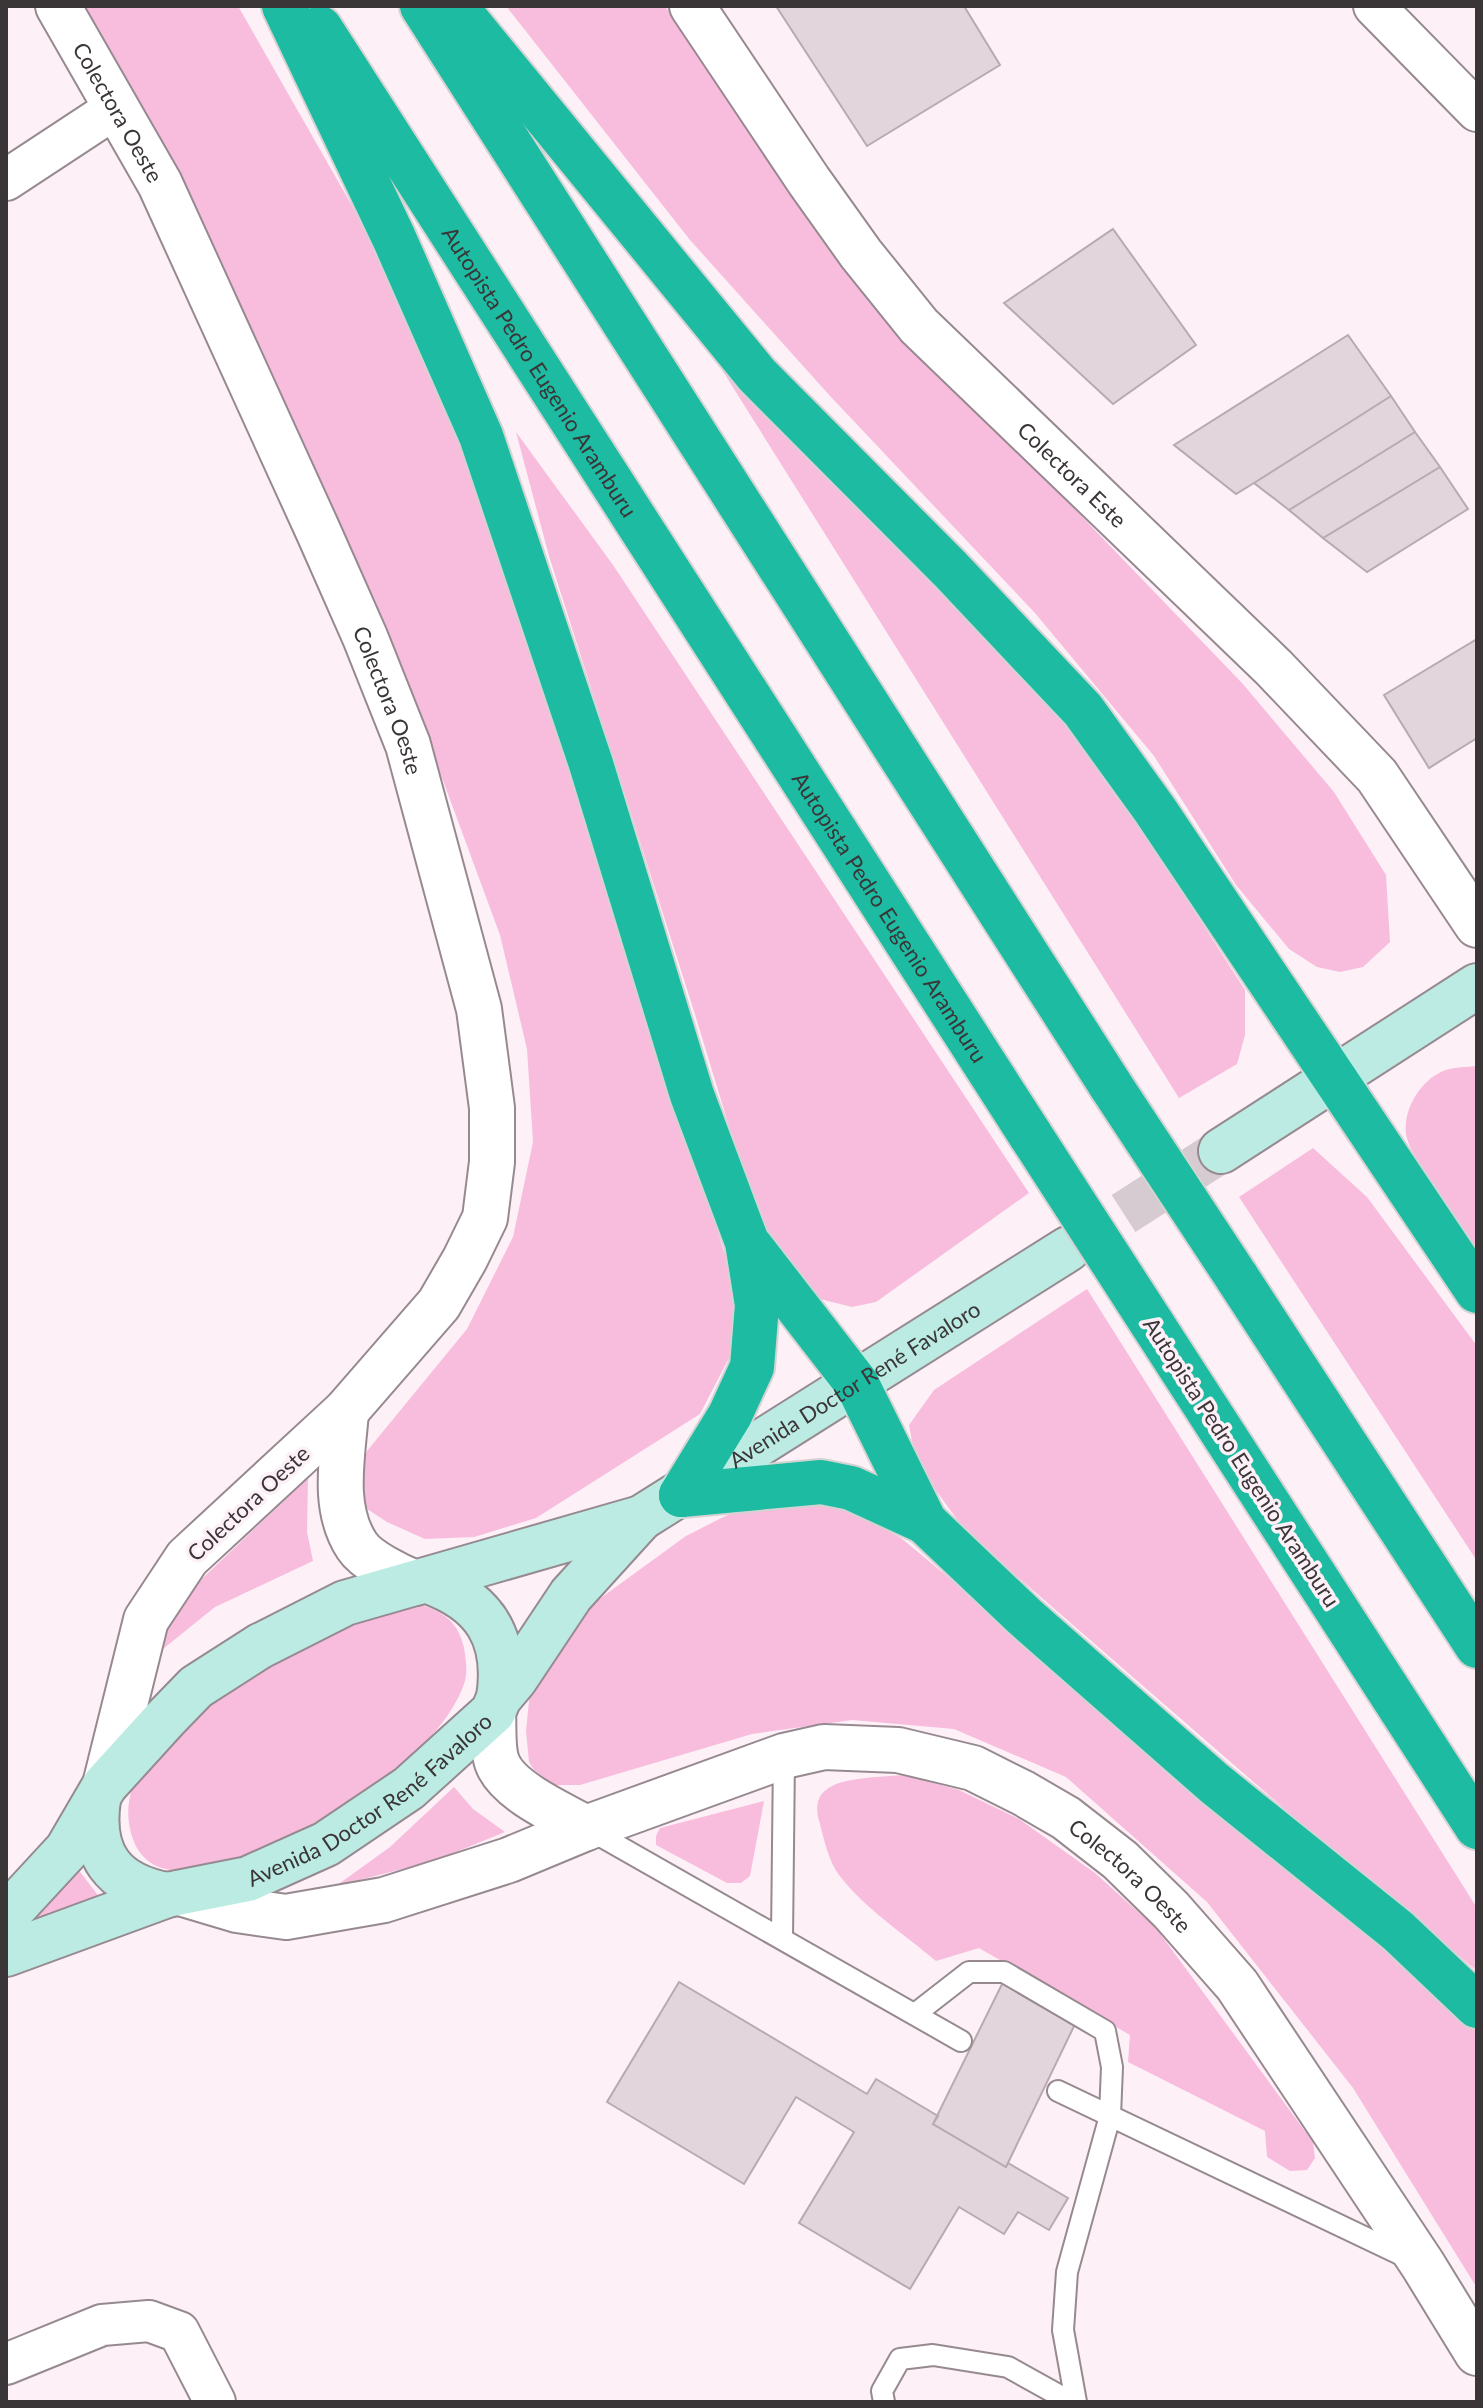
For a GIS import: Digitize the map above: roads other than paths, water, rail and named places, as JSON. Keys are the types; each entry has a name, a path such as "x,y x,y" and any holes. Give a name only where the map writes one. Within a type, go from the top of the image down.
{"highway":[{"path":"284,6 394,238 481,436 591,764 692,1095 747,1242 757,1305 752,1367 730,1415 681,1495"},
{"name":"Autopista Pedro Eugenio Aramburu","path":"306,6 1477,1827"},
{"path":"422,6 1111,1086 1477,1646"},
{"path":"455,6 757,375 950,569 1083,710 1155,810 1477,1291"},
{"path":"747,1242 857,1384 925,1522"},
{"path":"681,1495 821,1482 851,1488 925,1522 1036,1628 1214,1783 1398,1931 1477,2006"}],"main road":[{"path":"1221,1151 1477,986"},
{"name":"Avenida Doctor René Favaloro","path":"6,1916 67,1850 101,1792 196,1687 260,1646 345,1603 641,1518 1068,1249"},
{"name":"Avenida Doctor René Favaloro","path":"6,1954 173,1894 248,1879 326,1844 409,1788 496,1705 571,1595 641,1518"},
{"path":"421,1582 452,1589 473,1604 489,1625 499,1648 503,1673 496,1705"},
{"path":"101,1792 95,1822 98,1844 109,1864 124,1880 144,1891 173,1894"}],"street":[{"name":"Colectora Oeste","path":"58,6 160,184 365,637 408,745 479,1009 492,1108 492,1162 485,1218 465,1259 439,1304 346,1411 187,1558 146,1620 101,1792"},
{"name":"Colectora Este","path":"692,6 809,181 861,254 919,326 1274,668 1377,776 1477,925"},
{"path":"1374,6 1477,111"},
{"path":"6,180 117,107"},
{"name":"Colectora Oeste","path":"346,1411 341,1479 343,1514 358,1548 392,1573 421,1582"},
{"path":"496,1705 497,1762 510,1780 534,1799 586,1828"},
{"name":"Colectora Oeste","path":"173,1894 237,1910 286,1917 384,1900 509,1860 586,1828 784,1756 824,1747 898,1750 973,1768 1066,1818 1120,1860 1171,1910 1237,1985 1423,2265 1477,2353"},
{"path":"6,2364 102,2325 149,2321 179,2332 215,2402"}],"lane":[{"path":"782,1938 784,1756"},
{"path":"586,1828 961,2041"},
{"path":"915,2014 969,1972 1004,1972 1105,2031 1112,2067 1110,2116 1067,2272 1063,2330 1074,2402"},
{"path":"1058,2091 1423,2265"},
{"path":"884,2402 882,2391 900,2359 933,2355 1008,2367 1074,2402"}],"tunnel":[{"path":"1068,1249 1221,1151"}]}
